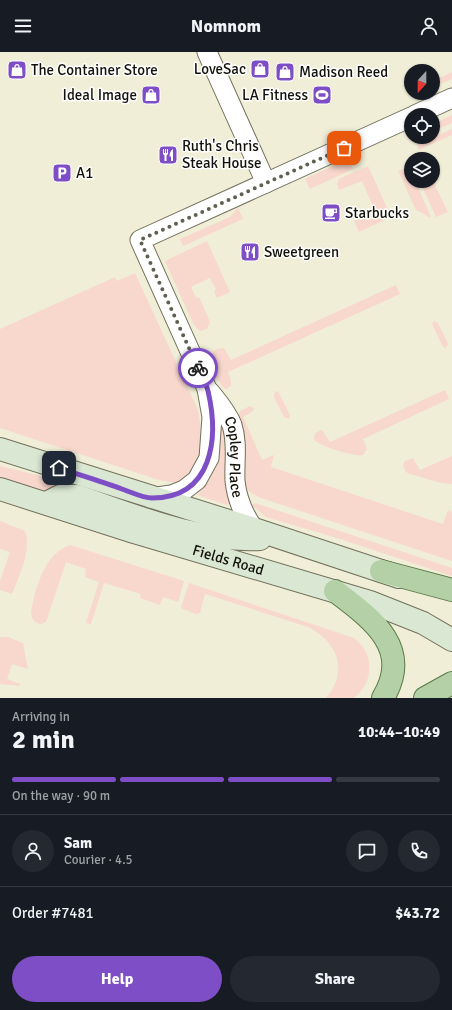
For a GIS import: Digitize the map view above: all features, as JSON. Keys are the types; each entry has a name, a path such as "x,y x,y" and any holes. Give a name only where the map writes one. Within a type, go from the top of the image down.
{"main road":[{"path":"0,450 150,498 254,529 381,571 427,588 452,601"},
{"name":"Fields Road","path":"0,489 134,532 335,591 400,612 452,640"},
{"path":"46,503 60,496 77,496 182,530 207,536 243,540 278,538"},
{"path":"381,571 452,590"},
{"path":"335,591 375,624 389,644 394,667 391,681 383,698"},
{"path":"425,698 452,683"}],"street":[{"path":"207,52 266,183"},
{"path":"430,108 452,98"},
{"name":"Copley Place","path":"150,498 171,495 184,490 197,480 205,468 209,458 212,442 212,416 207,389 140,240 404,120"},
{"name":"Copley Place","path":"207,389 220,405 232,425 236,452 237,491 245,517 254,529"}],"shaded area":[{"path":"452,72 452,79 440,84 440,78"},
{"path":"452,115 452,123 440,128 440,121"},
{"path":"452,129 452,135 440,140 440,134"},
{"path":"419,144 432,144 419,150 417,145"},
{"path":"348,159 353,169 310,189 305,179"},
{"path":"368,166 391,217 359,232 354,221 375,211 362,181 339,190 337,184 339,179"},
{"path":"404,169 404,184 398,171"},
{"path":"406,188 418,188 431,217 416,210"},
{"path":"423,188 436,188 448,212 436,217"},
{"path":"238,208 243,219 183,246 180,239 230,217"},
{"path":"207,241 230,292 217,298 214,291 216,289 210,278 191,287 196,298 199,297 210,322 207,329 200,331 194,325 165,261"},
{"path":"135,273 197,408 199,416 201,438 198,461 193,471 186,478 177,482 156,479 0,428 0,329 115,277 117,281"},
{"path":"396,285 400,294 228,372 231,386 226,389 215,375 211,361 212,355 216,350 224,348 231,360"},
{"path":"434,321 438,323 448,344 446,348 443,347 432,324"},
{"path":"445,390 449,399 363,439 367,449 363,455 337,450 322,445 314,439 315,433 322,430 330,442"},
{"path":"278,391 290,415 289,419 284,417 274,397 275,392"},
{"path":"250,406 254,408 253,411 243,417 262,460 274,455 271,467 443,524 447,512 450,510 452,513 452,561 258,497 246,489 244,473 244,435 238,416 240,411"},
{"path":"221,427 223,428 230,502 227,505 198,494 209,481 217,466"},
{"path":"452,456 452,484 441,483 410,474 406,472 403,466 405,461 413,458 420,470"},
{"path":"0,466 73,484 72,488 48,493 0,479"},
{"path":"255,503 452,568 452,576 340,539 266,517 252,505"},
{"path":"0,521 25,531 27,538 24,563 12,594 0,590 0,581 10,552 0,549"},
{"path":"70,545 184,581 178,602 163,597 160,605 140,598 141,594 104,583 91,624 86,623 99,582 85,577 86,569 66,562 46,622 41,624 36,623 32,618 31,612 43,572 61,549"},
{"path":"189,583 354,638 361,644 369,660 368,676 361,692 354,698 326,698 333,688 337,678 337,658 327,641 318,633 308,627 205,594 200,613 196,614 181,608"},
{"path":"0,637 8,637 23,643 28,669 12,664 7,679 20,684 20,686 0,684"}],"way so far":[{"path":"198,368 140,240 344,148"}],"place":[{"name":"LoveSac","path":"260,69"},
{"name":"The Container Store","path":"17,70"},
{"name":"Madison Reed","path":"285,72"},
{"name":"Ideal Image","path":"151,95"},
{"name":"LA Fitness","path":"322,95"},
{"name":"Ruth's Chris Steak House","path":"168,155"},
{"name":"A1","path":"62,173"},
{"name":"Starbucks","path":"331,213"},
{"name":"Sweetgreen","path":"250,252"}],"route":[{"path":"59,468 150,498 171,495 192,485 205,468 209,458 212,442 212,416 207,389 198,368"}]}
